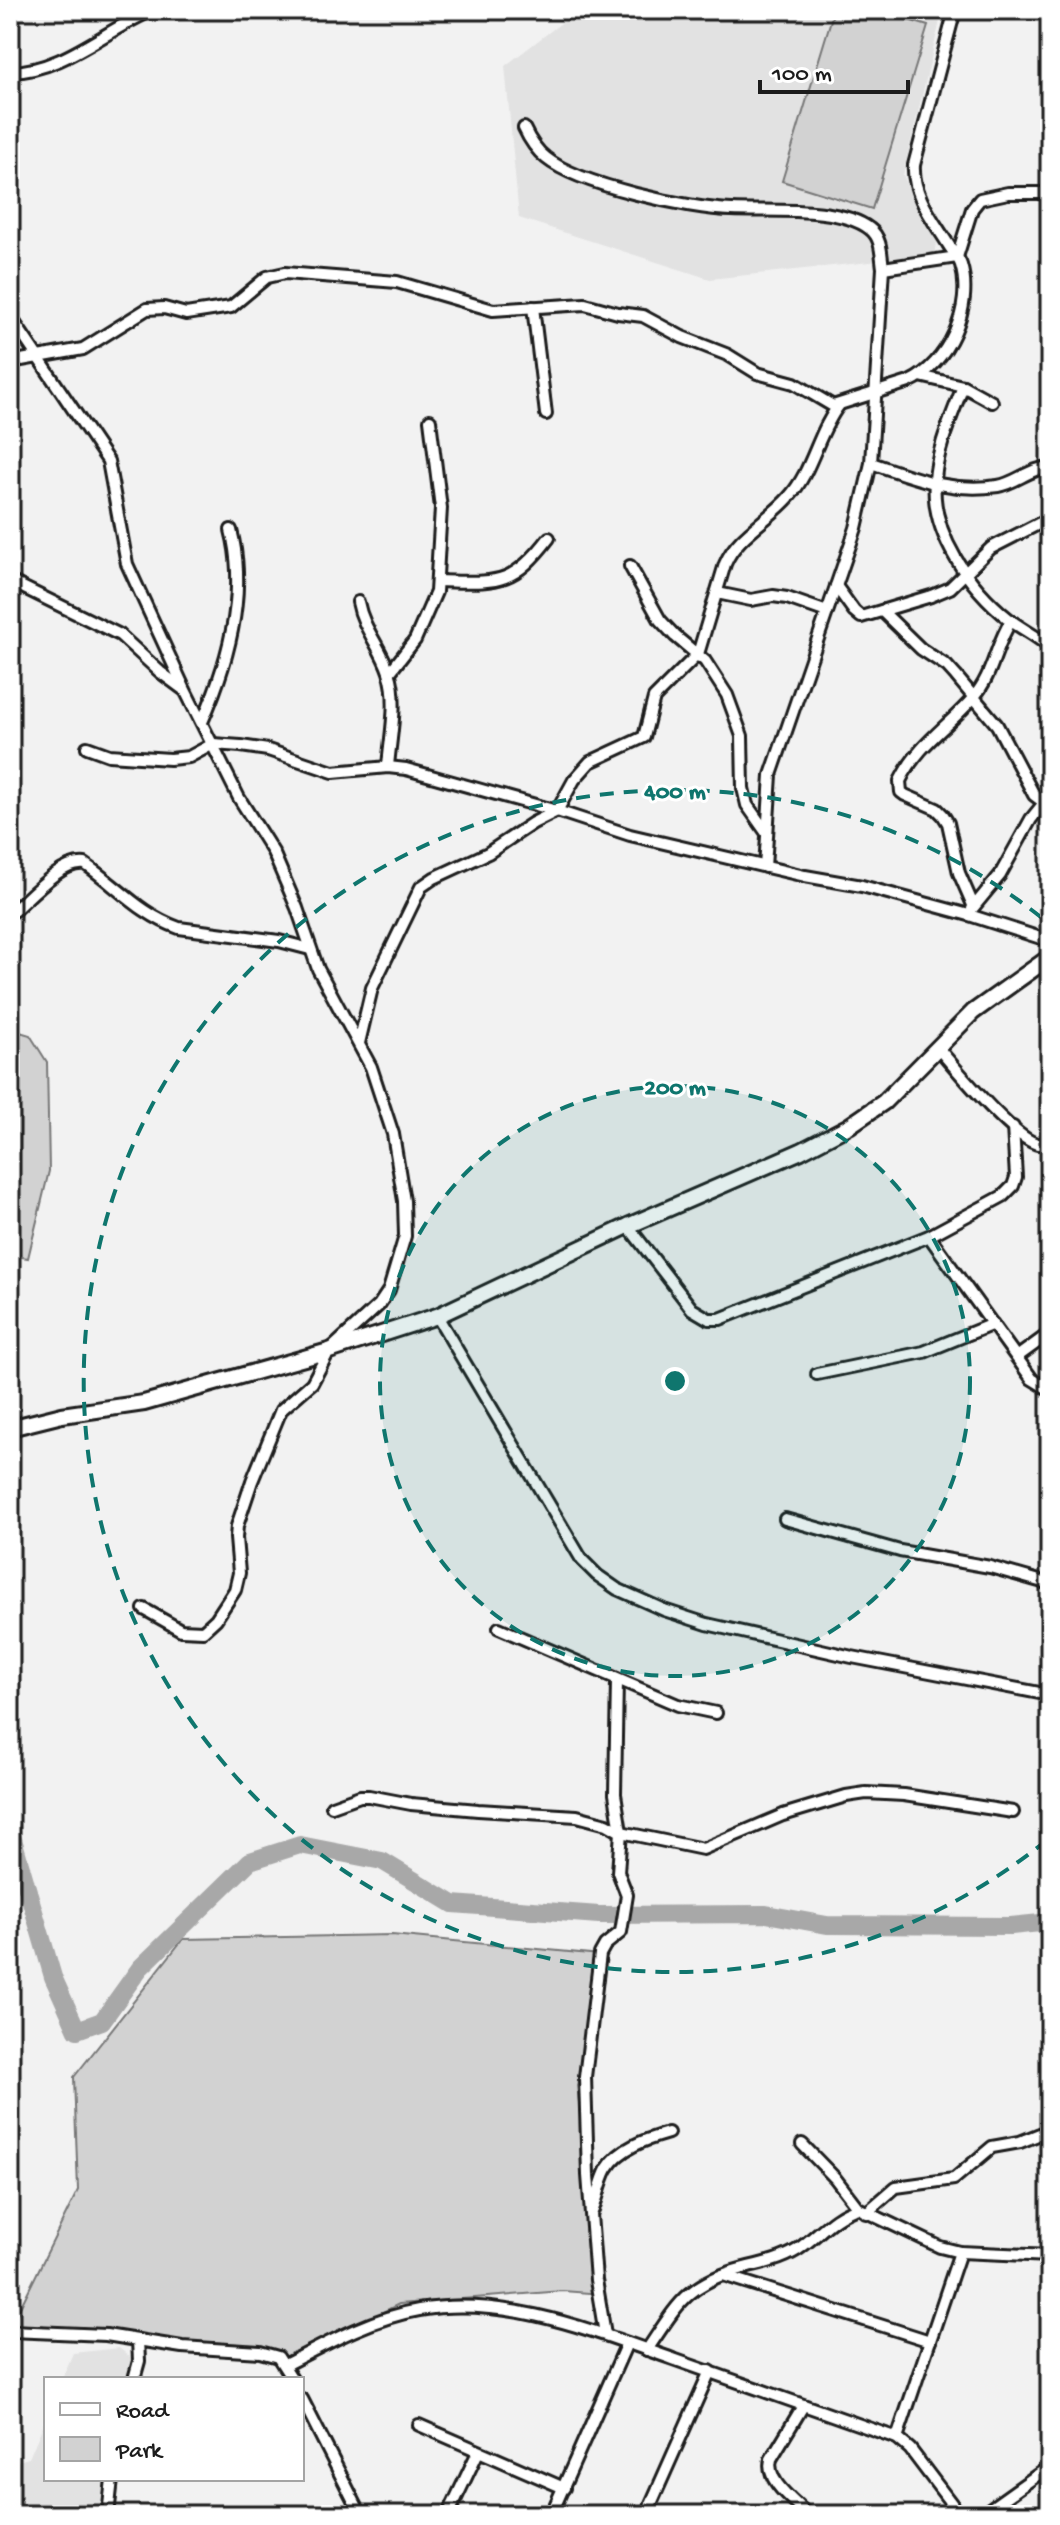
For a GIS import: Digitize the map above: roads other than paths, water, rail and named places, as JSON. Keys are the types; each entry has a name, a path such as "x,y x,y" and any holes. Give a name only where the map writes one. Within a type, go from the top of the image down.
{"street":[{"path":"10,72 29,71 54,63 124,22 153,10"},
{"path":"10,362 83,349 147,309 164,308 186,314 231,307 276,273 397,282 493,310 585,304 643,316 682,337 728,355 757,373 794,383 830,405 839,405 920,376 956,334 961,318 962,267 913,180 914,165 955,10"},
{"path":"524,128 547,159 581,176 638,195 710,208 796,210 852,220 876,235 883,268 871,463 856,528 771,775 765,867"},
{"path":"957,257 972,209 980,199 1008,193 1050,193"},
{"path":"883,268 957,257"},
{"path":"533,307 546,414"},
{"path":"10,316 108,461 127,564 239,798 273,852 327,988 374,1075 393,1134 404,1201 405,1236 385,1298 329,1351 312,1383 281,1410 237,1526 238,1582 216,1619 206,1630 192,1632 172,1626 144,1609"},
{"path":"920,376 963,386 992,402"},
{"path":"963,386 937,462 934,484 945,537 955,559 1011,621 1038,636 1050,648"},
{"path":"359,1043 372,988 421,887 488,853 557,811 574,780 590,762 644,737 654,698 698,654 731,550 791,495 813,459 823,428 839,405"},
{"path":"390,672 415,640 433,603 437,581 441,496 430,420"},
{"path":"871,463 934,484 964,489 1000,486 1025,473 1050,467"},
{"path":"836,586 858,615 882,611 941,592 967,574 991,548 1050,518"},
{"path":"202,722 222,672 232,626 238,565 231,530"},
{"path":"437,581 496,582 519,570 549,538"},
{"path":"630,566 660,620 698,654 719,681 736,718 744,748 743,788 751,813 766,832"},
{"path":"10,581 120,635 160,672 185,690"},
{"path":"717,593 751,600 778,596 827,612"},
{"path":"358,602 365,627 390,672 393,701 388,767"},
{"path":"882,611 921,649 947,666 997,725 1031,789 1047,805 1031,819 1000,875 971,910"},
{"path":"971,910 948,823 937,809 905,795 900,787 903,776 927,742 973,698 993,667 1011,621"},
{"path":"1050,667 1047,674 1050,682"},
{"path":"1050,735 1047,746 1050,767"},
{"path":"87,747 109,755 170,759 189,757 213,744 268,750 333,772 388,767 421,773 630,835 971,910 1050,941"},
{"path":"10,914 69,864 85,864 141,910 168,924 190,930 279,941 310,949"},
{"path":"10,1428 62,1415 144,1403 329,1351 437,1316 628,1226 835,1134 884,1102 973,1012 1050,957"},
{"path":"938,1048 1013,1127 1033,1142 1050,1141"},
{"path":"628,1226 692,1309 703,1317 715,1320 763,1304 929,1236 1009,1191 1016,1177 1013,1127"},
{"path":"929,1236 1032,1379 1050,1390"},
{"path":"437,1316 582,1560 617,1589 664,1610 729,1630 1050,1695"},
{"path":"817,1374 924,1352 993,1324"},
{"path":"1017,1357 1050,1333"},
{"path":"785,1519 900,1551 990,1567 1050,1584"},
{"path":"499,1628 678,1705 716,1713"},
{"path":"605,2334 596,2280 585,2077 600,1954 605,1945 621,1932 627,1895 618,1872 621,1832 615,1794 617,1681"},
{"path":"332,1806 369,1796 411,1804 577,1816 607,1824 621,1832 692,1849 709,1848 805,1807 866,1793 904,1795 1013,1812"},
{"path":"647,2350 685,2296 699,2284 798,2250 840,2214 862,2210 896,2187 954,2179 992,2147 1020,2142 1050,2130"},
{"path":"591,2214 611,2164 640,2142 668,2133"},
{"path":"802,2144 862,2210 940,2247 960,2252 1050,2256"},
{"path":"897,2438 960,2252"},
{"path":"721,2274 930,2341"},
{"path":"285,2365 386,2318 437,2308 475,2307 523,2313 605,2334 897,2438 910,2449 960,2515"},
{"path":"10,2331 106,2335 182,2347 260,2352 274,2355 285,2365 291,2377"},
{"path":"135,2377 139,2361 138,2340"},
{"path":"551,2515 627,2343"},
{"path":"646,2515 710,2371"},
{"path":"304,2403 361,2515"},
{"path":"803,2406 771,2459 769,2468 774,2479 808,2515"},
{"path":"419,2425 564,2488"},
{"path":"448,2515 478,2452"},
{"path":"981,2515 1050,2466"},
{"path":"108,2515 112,2481"}],"waterway":[{"path":"10,1829 53,1977 77,2030 102,2021 140,1968 250,1861 300,1845 382,1861 453,1904 599,1915 766,1914 827,1925 1011,1926 1050,1922"}]}
